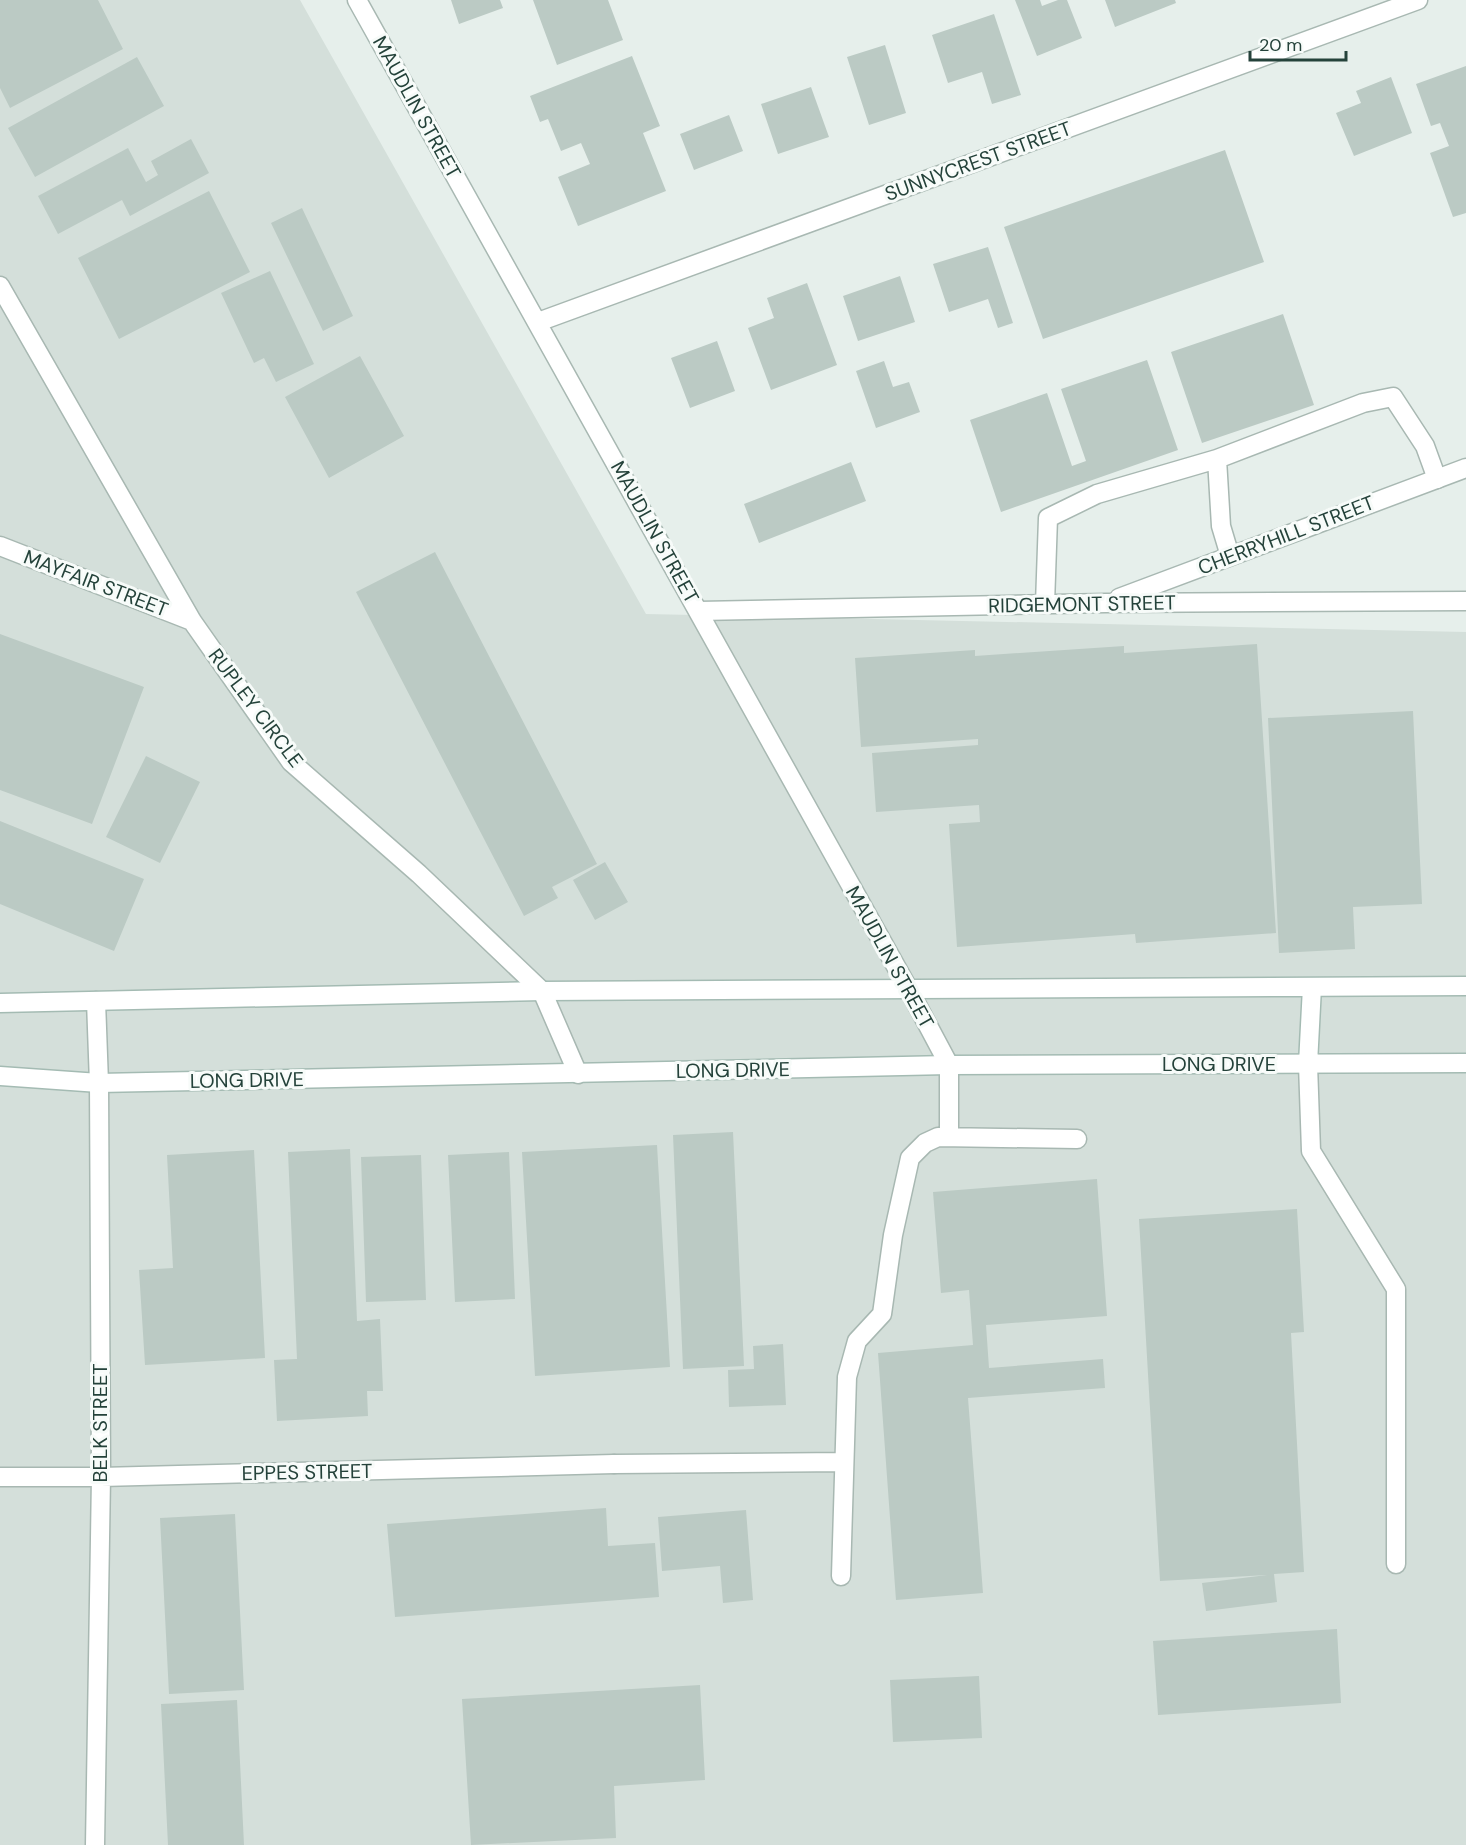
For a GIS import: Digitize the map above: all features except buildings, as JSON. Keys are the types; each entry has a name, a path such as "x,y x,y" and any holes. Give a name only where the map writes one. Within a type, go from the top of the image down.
{"street":[{"name":"MAUDLIN STREET","path":"357,0 699,611 949,1065"},
{"name":"SUNNYCREST STREET","path":"538,322 1418,0"},
{"name":"RUPLEY CIRCLE","path":"0,286 192,621 291,762 419,874 542,991 578,1074"},
{"path":"1046,604 1048,518 1098,494 1217,459 1363,403 1393,397 1425,446 1437,479"},
{"path":"1217,459 1221,526 1230,556"},
{"name":"CHERRYHILL STREET","path":"1107,603 1466,468"},
{"name":"MAYFAIR STREET","path":"0,546 192,621"},
{"name":"RIDGEMONT STREET","path":"699,611 1107,603 1466,601"},
{"path":"0,1003 542,991 1466,986"},
{"path":"1312,987 1308,1064 1311,1151 1396,1289 1396,1564"},
{"name":"BELK STREET","path":"95,1845 100,1477 99,1083 96,1001"},
{"name":"LONG DRIVE","path":"0,1076 99,1083 949,1065 1466,1063"},
{"path":"949,1065 949,1137"},
{"path":"841,1576 847,1377 857,1341 882,1314 893,1235 910,1158 925,1143 938,1137 1077,1139"},
{"name":"EPPES STREET","path":"0,1477 100,1477 614,1464 844,1462"}],"shaded area":[{"path":"0,0 300,0 646,614 1466,632 1466,1845 0,1845"}]}
